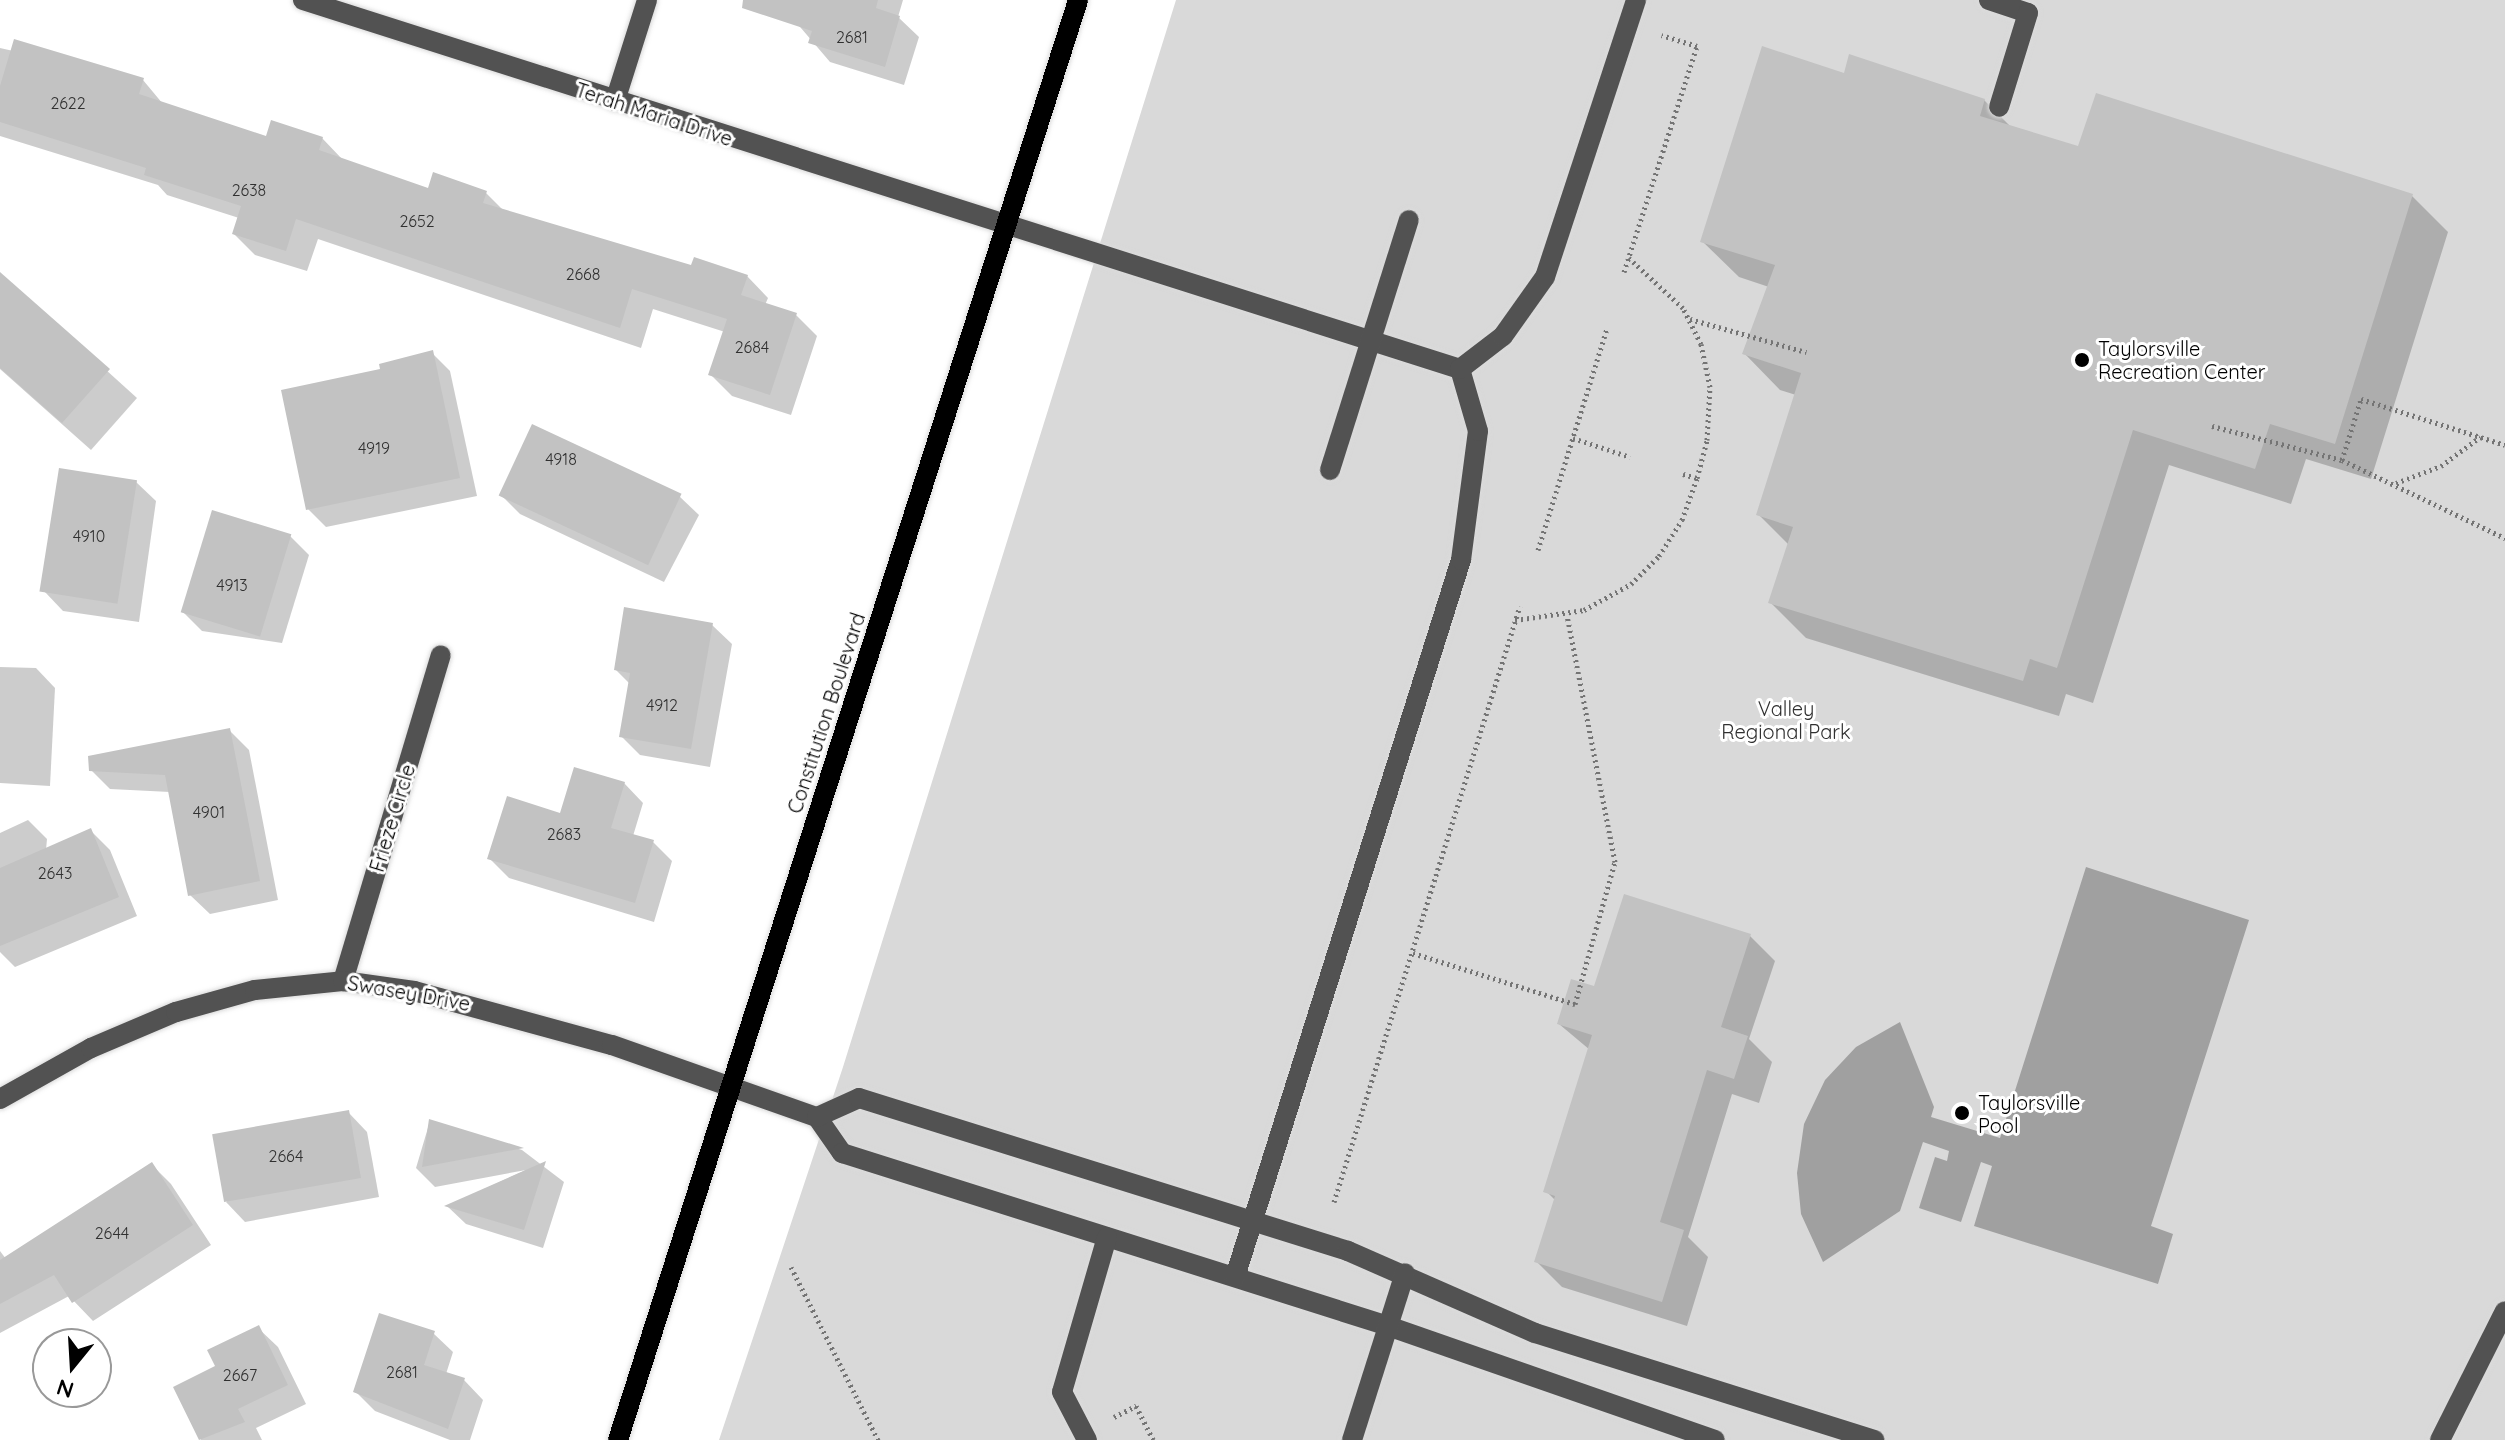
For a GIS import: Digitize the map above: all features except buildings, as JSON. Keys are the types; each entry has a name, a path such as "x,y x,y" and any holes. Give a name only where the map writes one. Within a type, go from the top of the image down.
{"main road":[{"name":"Constitution Boulevard","path":"618,1440 1078,0"}],"street":[{"name":"Terah Maria Drive","path":"303,0 1005,227 1460,369"},
{"path":"615,101 647,0"},
{"path":"1235,1277 1461,560 1478,431 1460,369 1503,336 1545,277 1636,0"},
{"path":"1989,0 2028,13 1999,107"},
{"path":"1330,470 1409,220"},
{"name":"Frieze Circle","path":"343,981 441,655"},
{"name":"Swasey Drive","path":"0,1099 91,1048 176,1012 255,990 343,981 483,1006 817,1117"},
{"path":"1715,1440 1388,1326 842,1153 817,1117 859,1098 1405,1273 1535,1333 1875,1440"},
{"path":"1087,1440 1062,1392 1107,1237"},
{"path":"1352,1440 1405,1273"},
{"path":"2440,1440 2505,1311"}],"path":[{"path":"1624,272 1697,46 1657,34"},
{"path":"1515,620 1567,615 1631,584 1659,556 1682,520 1697,478 1707,440 1710,387 1701,344 1689,318 1658,281 1629,258"},
{"path":"1689,318 1806,352"},
{"path":"1538,550 1607,328"},
{"path":"2342,460 2361,399 2505,445"},
{"path":"2212,426 2342,460 2505,538"},
{"path":"2395,483 2441,466 2480,437"},
{"path":"1573,438 1630,457"},
{"path":"1683,474 1697,478"},
{"path":"1334,1202 1520,606"},
{"path":"1413,953 1575,1004 1615,862 1567,615"},
{"path":"791,1267 878,1440"}],"green space":[{"name":"Valley Regional Park","path":"1176,0 2505,0 2505,1440 719,1440 843,1067"}],"shaded area":[{"path":"2086,867 2249,920 2151,1226 2173,1234 2158,1284 1974,1226 1992,1166 1981,1162 1961,1222 1919,1208 1935,1157 1947,1161 1949,1151 1923,1142 1900,1211 1823,1262 1801,1214 1797,1173 1804,1124 1825,1080 1856,1047 1900,1022 1934,1107 1931,1117 2000,1138"}],"place":[{"name":"Taylorsville Recreation Center","path":"2082,360"},
{"name":"Taylorsville Pool","path":"1962,1113"}]}
